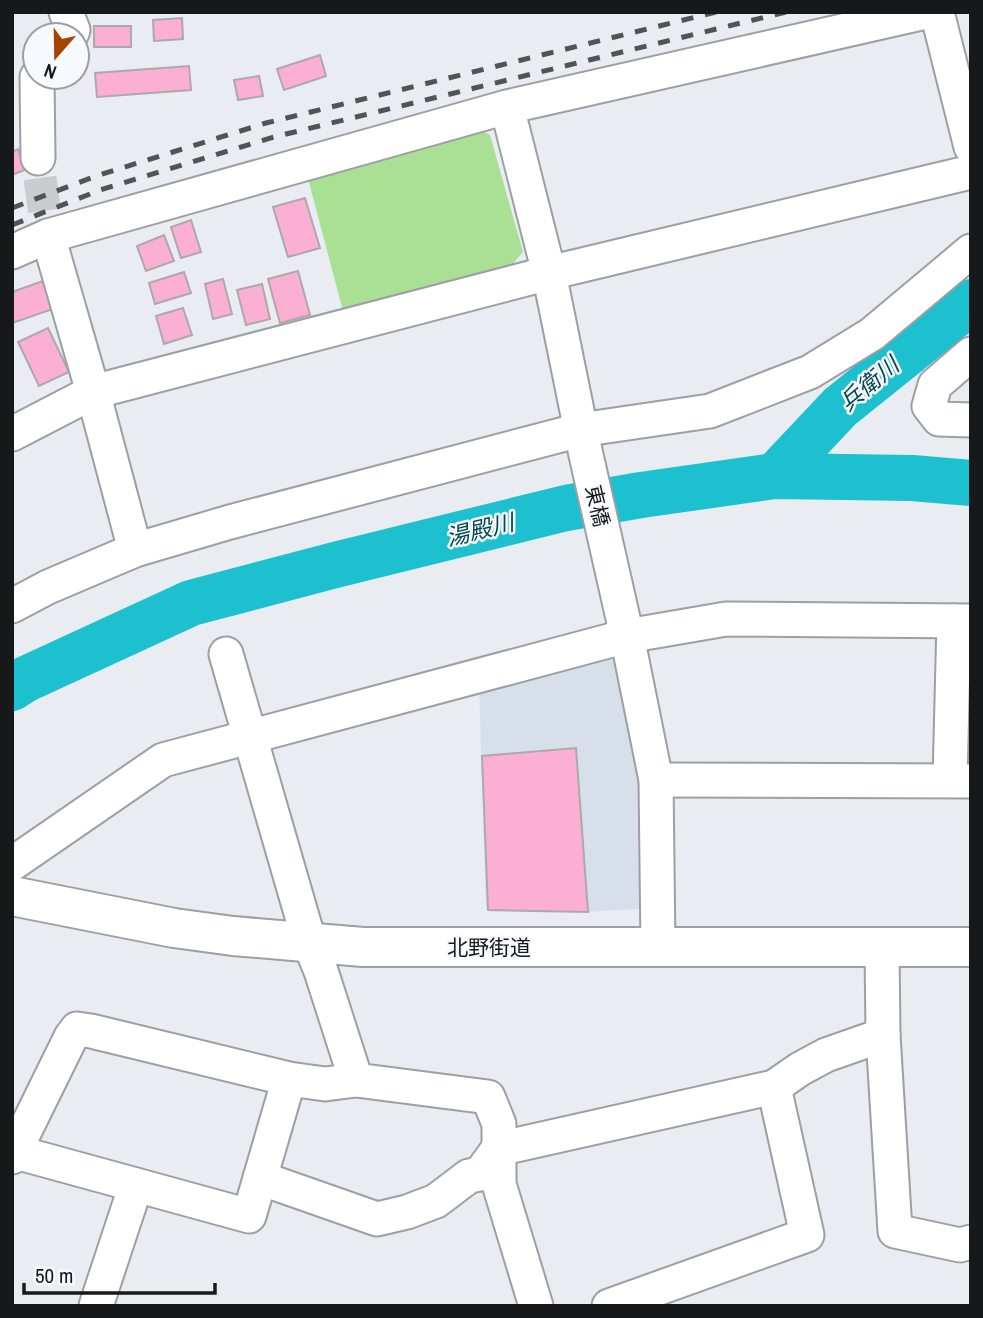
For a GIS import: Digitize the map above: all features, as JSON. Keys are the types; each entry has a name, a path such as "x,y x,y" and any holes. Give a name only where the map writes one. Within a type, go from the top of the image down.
{"main road":[{"name":"北野街道","path":"12,896 174,928 310,944 363,947 971,947"}],"street":[{"path":"12,252 48,236 507,107 926,12"},
{"path":"937,12 971,148"},
{"path":"36,91 38,158"},
{"name":"東橋","path":"507,107 548,274 656,780 658,948"},
{"path":"12,434 93,392 548,274 971,172"},
{"path":"48,236 135,550"},
{"path":"12,606 48,587 135,550 230,522 710,411 810,372 872,334 971,251"},
{"path":"971,354 935,385 929,406 939,419 971,421"},
{"path":"12,863 163,760 627,636 726,618 962,621 960,780 656,780"},
{"path":"226,653 310,944 356,1080"},
{"path":"882,948 883,1035 895,1231 960,1245 971,1242"},
{"path":"289,1079 249,1216 13,1153 77,1030 91,1031 289,1079 325,1084 356,1080 488,1097 499,1124 499,1184 536,1306"},
{"path":"261,1178 377,1219 436,1201 468,1176 480,1174 498,1149 774,1087 826,1055 883,1035"},
{"path":"609,1306 807,1235 774,1087"},
{"path":"96,1306 136,1185"}],"shaded area":[{"path":"622,650 647,783 649,908 588,912 486,906 479,684"}],"green space":[{"path":"478,128 490,135 523,252 510,267 343,311 306,171"}],"building":[{"path":"182,18 183,39 154,41 153,20"},
{"path":"94,26 131,26 131,47 94,47"},
{"path":"320,55 326,76 284,90 277,69"},
{"path":"189,66 191,90 97,97 95,73"},
{"path":"259,76 263,96 238,100 234,80"},
{"path":"18,149 27,169 12,175 12,152"},
{"path":"305,198 320,248 288,257 273,207"},
{"path":"191,220 201,252 181,258 171,227"},
{"path":"164,235 174,261 146,271 137,246"},
{"path":"298,271 310,315 280,323 268,279"},
{"path":"184,272 191,293 155,304 149,283"},
{"path":"223,279 232,314 213,319 205,284"},
{"path":"43,281 53,309 12,323 12,292"},
{"path":"262,284 270,319 246,325 237,290"},
{"path":"183,308 192,335 164,344 156,316"},
{"path":"48,328 69,372 39,386 18,342"},
{"path":"576,748 588,912 488,910 482,756"}],"waterway":[{"name":"兵衛川","path":"775,476 840,407 971,302"},
{"name":"湯殿川","path":"12,688 26,679 191,603 566,508 775,476 912,478 971,483"}],"tunnel":[{"path":"40,178 48,236"}],"railway":[{"path":"12,208 96,176 266,123 716,12"},
{"path":"12,225 100,190 274,137 786,12"}]}
